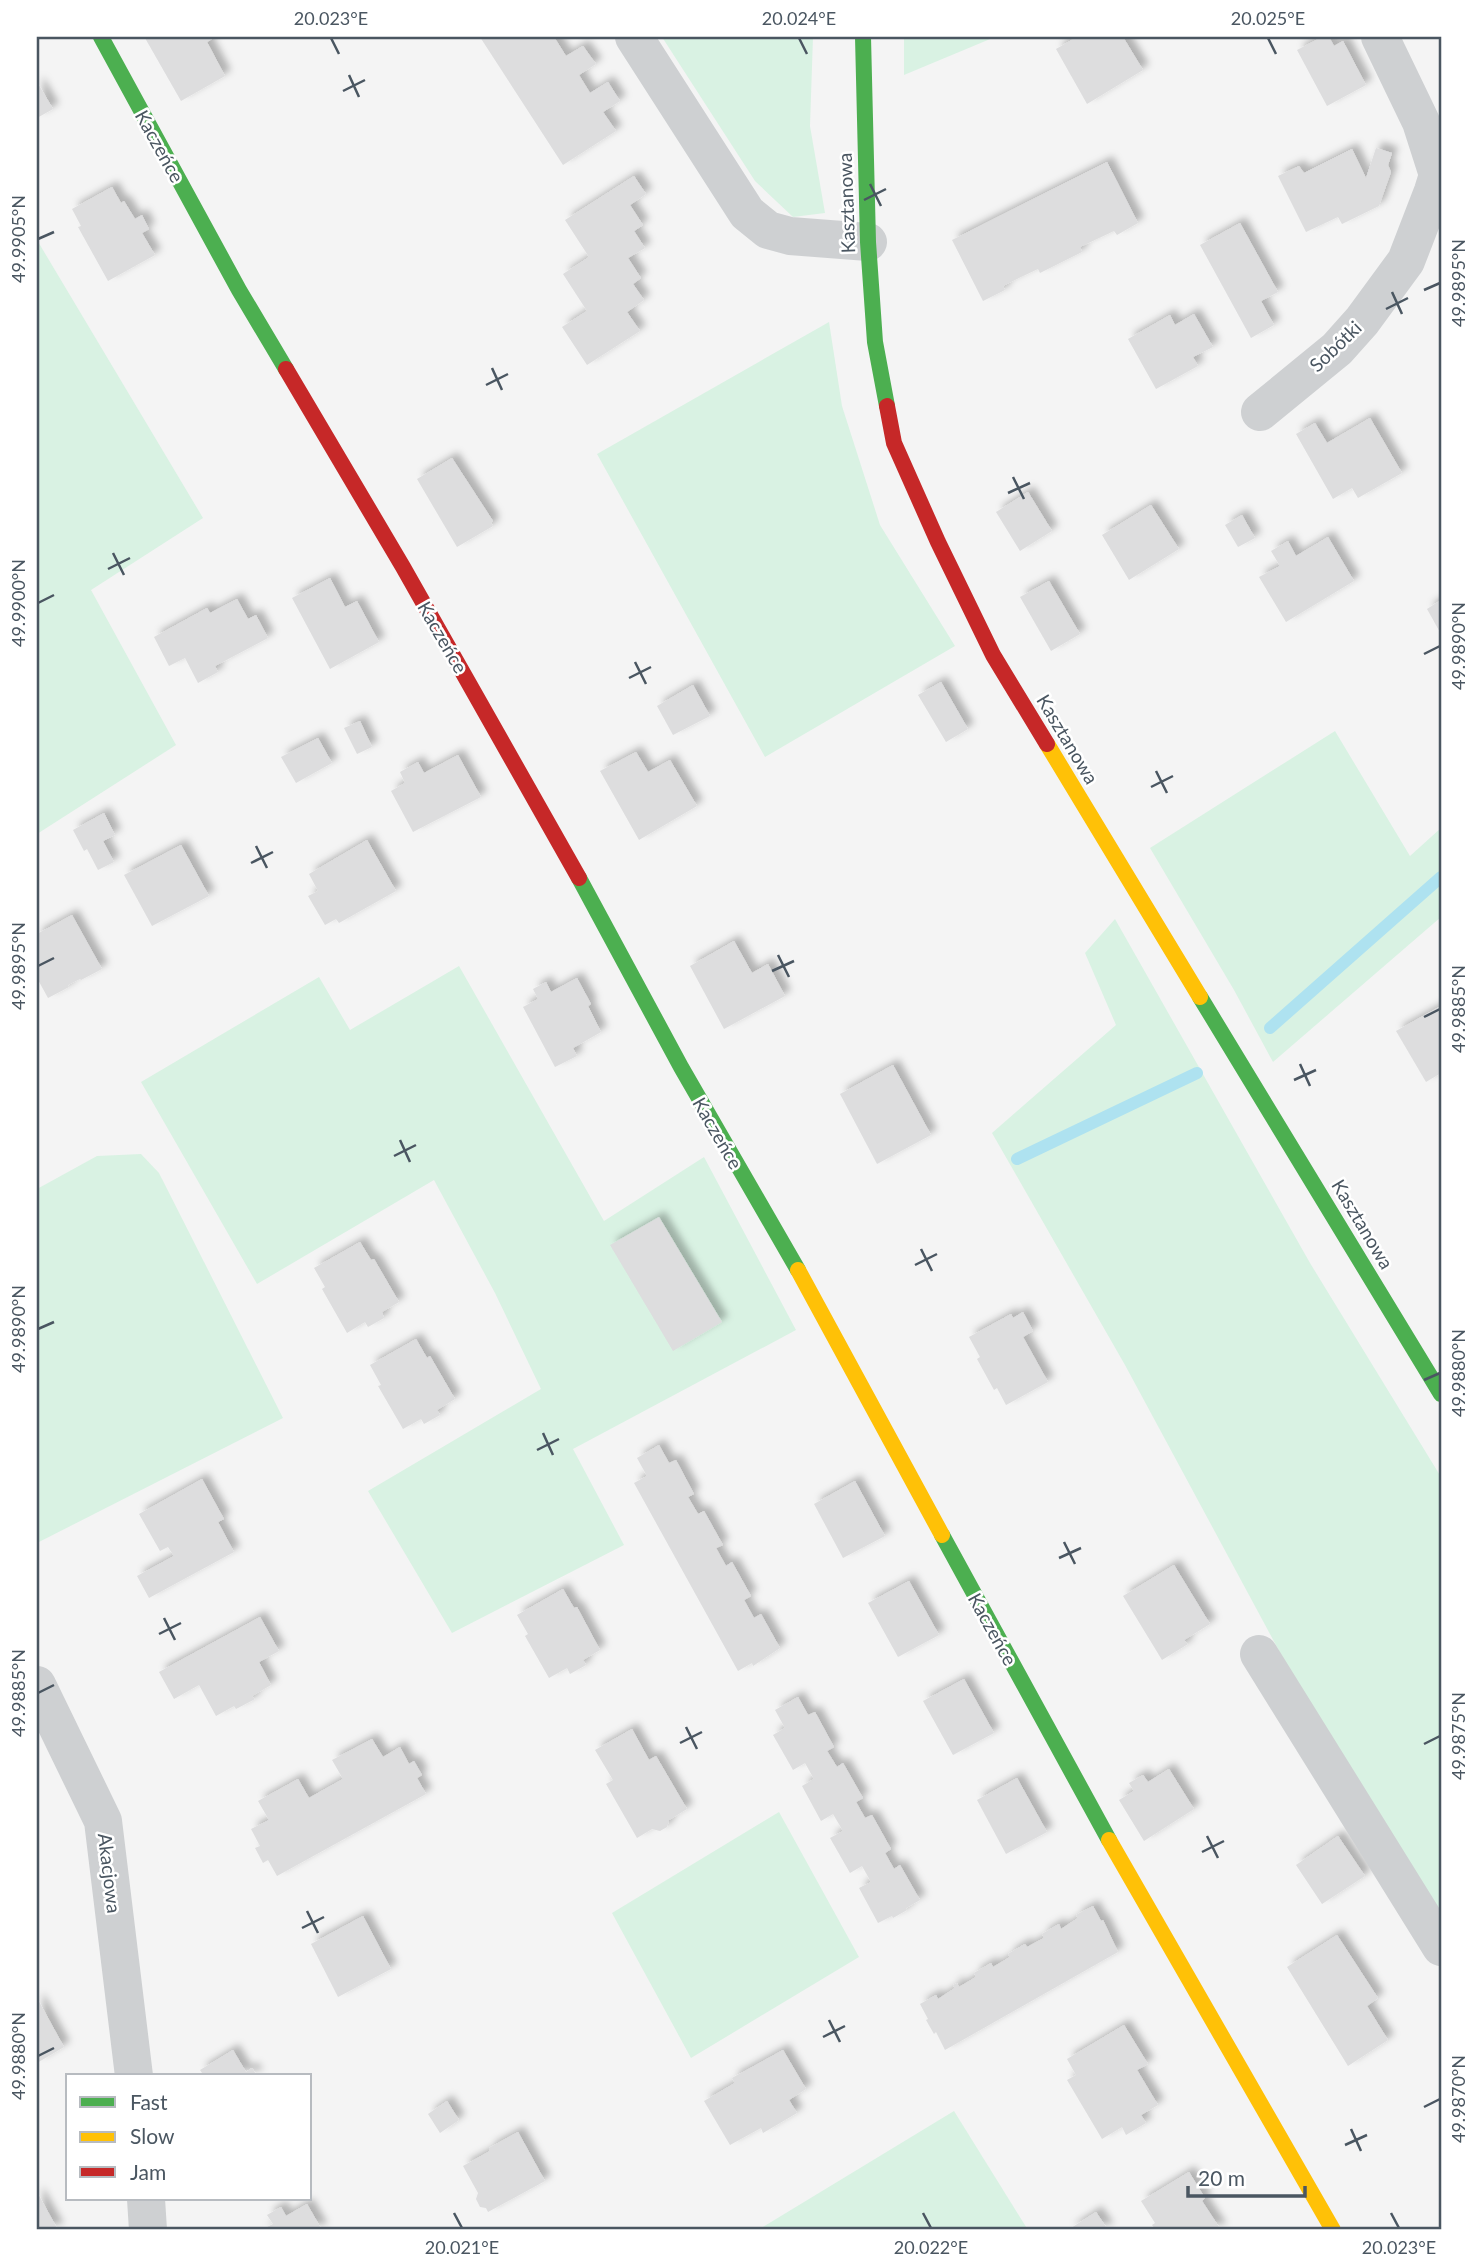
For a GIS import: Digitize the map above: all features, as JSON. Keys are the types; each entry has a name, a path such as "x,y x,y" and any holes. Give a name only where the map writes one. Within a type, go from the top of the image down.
{"street":[{"name":"Kaczeńce","path":"101,37 239,290 469,682 681,1067 807,1286 1066,1765 1333,2230"},
{"path":"634,37 747,213 768,230 790,236 868,242"},
{"name":"Kasztanowa","path":"863,37 868,242 875,342 894,443 993,655 1441,1394"},
{"name":"Sobótki","path":"1260,412 1337,349 1362,321 1406,261 1433,191 1438,175 1421,122 1381,37"},
{"path":"1259,1654 1441,1947"},
{"name":"Akacjowa","path":"37,1685 103,1821 134,2074"},
{"path":"146,2200 148,2230"}],"green space":[{"path":"662,37 813,37 810,126 825,213 793,217 755,181"},
{"path":"904,37 995,37 904,75"},
{"path":"37,240 203,518 91,590 176,745 37,834"},
{"path":"829,322 842,406 880,525 955,646 765,757 597,454"},
{"path":"1335,731 1410,856 1441,828 1441,917 1273,1062 1150,848"},
{"path":"1115,919 1310,1263 1441,1477 1441,1919 1304,1697 1125,1365 992,1133 1116,1025 1085,953"},
{"path":"459,966 604,1221 704,1157 796,1330 573,1449 624,1545 452,1633 368,1491 541,1389 495,1293 434,1180 257,1284 141,1082 319,977 350,1030"},
{"path":"141,1154 159,1173 283,1418 37,1543 37,1189 97,1156"},
{"path":"779,1812 859,1957 691,2058 612,1913"},
{"path":"954,2111 1028,2230 758,2230"}],"building":[{"path":"210,37 212,39 207,42 225,76 181,101 145,38"},
{"path":"480,37 554,37 566,56 583,46 596,64 579,75 590,93 608,82 620,101 603,112 616,131 563,165"},
{"path":"1077,37 1123,37 1143,70 1087,104 1056,49"},
{"path":"1322,37 1329,37 1334,46 1343,41 1366,85 1327,106 1297,50"},
{"path":"37,82 53,109 37,118"},
{"path":"1376,148 1392,153 1388,165 1391,172 1379,206 1342,224 1338,217 1306,232 1278,176 1299,166 1304,173 1352,149 1366,178"},
{"path":"1107,162 1138,223 1117,235 1114,231 1080,247 1082,252 1040,273 1038,269 1021,277 1003,286 1005,290 983,301 952,240"},
{"path":"634,176 646,194 630,205 643,225 634,231 645,248 628,258 641,278 633,284 644,300 627,312 640,331 587,365 562,327 587,311 563,274 589,257 565,220"},
{"path":"112,187 135,219 142,215 149,229 142,233 155,255 108,281 78,227 81,226 72,209"},
{"path":"1240,223 1278,292 1261,301 1274,325 1251,338 1200,245"},
{"path":"1194,314 1213,347 1193,357 1198,366 1156,389 1128,339 1170,315 1175,325"},
{"path":"1370,418 1402,473 1358,498 1352,488 1333,499 1296,434 1315,423 1327,443"},
{"path":"452,458 493,521 493,526 457,547 417,479"},
{"path":"1028,492 1052,531 1020,551 996,512"},
{"path":"1151,505 1179,549 1129,580 1102,535"},
{"path":"1242,515 1255,538 1238,547 1225,525"},
{"path":"1328,537 1354,581 1286,622 1259,577 1280,566 1271,551 1288,541 1296,556"},
{"path":"330,578 345,607 357,601 379,642 330,669 292,598"},
{"path":"1049,581 1080,634 1051,651 1020,597"},
{"path":"237,599 248,619 256,615 268,638 215,666 218,672 198,683 185,658 169,666 154,637 207,608 210,613"},
{"path":"1441,600 1441,634 1427,609"},
{"path":"941,682 968,729 946,742 918,695"},
{"path":"693,685 710,716 673,735 657,706"},
{"path":"360,721 372,747 357,754 344,728"},
{"path":"318,738 332,763 296,783 281,757"},
{"path":"636,752 648,772 670,760 697,806 639,840 600,771"},
{"path":"458,755 481,797 413,832 391,791 405,783 400,772 418,762 424,773"},
{"path":"104,813 115,835 103,841 114,862 98,870 73,830"},
{"path":"367,840 396,891 339,923 336,919 325,925 308,896 318,891 309,874"},
{"path":"181,845 209,896 152,926 124,875"},
{"path":"72,915 102,969 48,998 37,978 37,934"},
{"path":"734,941 752,973 768,964 785,996 724,1029 690,966"},
{"path":"577,978 591,1004 588,1006 601,1032 573,1048 577,1056 555,1067 523,1007 538,999 533,989 546,982 551,992"},
{"path":"1441,1006 1441,1073 1426,1082 1396,1031"},
{"path":"893,1065 931,1135 877,1164 840,1094"},
{"path":"659,1217 722,1322 673,1351 610,1245"},
{"path":"360,1242 371,1260 374,1259 399,1302 382,1312 384,1318 368,1327 365,1322 347,1333 322,1289 325,1287 314,1268"},
{"path":"1023,1312 1033,1331 1023,1337 1048,1382 1006,1405 997,1388 994,1390 977,1359 980,1357 969,1337 1011,1314 1013,1318"},
{"path":"416,1339 427,1358 430,1356 455,1399 437,1410 440,1415 424,1424 421,1419 403,1429 378,1386 381,1385 370,1365"},
{"path":"659,1445 669,1463 676,1460 694,1494 688,1497 698,1514 704,1511 723,1545 716,1548 726,1566 732,1562 751,1596 744,1600 754,1618 761,1614 780,1648 753,1666 752,1663 738,1671 634,1483 647,1476 637,1458"},
{"path":"202,1479 224,1519 218,1522 234,1552 149,1598 137,1576 174,1556 168,1547 160,1551 139,1514"},
{"path":"855,1481 885,1536 843,1558 814,1504"},
{"path":"1174,1565 1210,1624 1184,1640 1188,1644 1162,1660 1123,1596"},
{"path":"909,1581 939,1635 898,1657 868,1603"},
{"path":"563,1589 574,1608 577,1607 600,1650 583,1660 586,1665 570,1674 567,1668 549,1678 525,1636 528,1634 517,1615"},
{"path":"260,1617 279,1651 259,1662 271,1685 252,1696 255,1699 216,1716 199,1685 174,1699 159,1672"},
{"path":"964,1679 994,1733 953,1755 923,1701"},
{"path":"798,1697 808,1715 815,1712 834,1747 827,1751 837,1767 843,1763 863,1798 856,1802 865,1818 872,1815 891,1849 885,1853 894,1869 900,1865 920,1900 893,1918 892,1916 878,1923 859,1888 871,1882 862,1866 850,1873 830,1838 843,1831 833,1814 821,1821 802,1786 814,1779 805,1763 793,1770 773,1735 785,1728 775,1710"},
{"path":"632,1729 649,1760 656,1756 687,1809 669,1820 667,1827 660,1831 652,1829 637,1838 606,1784 613,1780 595,1750"},
{"path":"372,1739 383,1757 400,1747 409,1764 414,1761 422,1775 417,1778 426,1794 277,1876 268,1860 263,1863 255,1848 260,1846 251,1829 269,1820 258,1801 298,1779 309,1798 343,1779 332,1760"},
{"path":"1169,1769 1194,1809 1144,1841 1119,1800 1134,1791 1129,1783 1143,1775 1148,1782"},
{"path":"1017,1778 1047,1832 1006,1854 977,1800"},
{"path":"1338,1836 1365,1876 1322,1904 1296,1865"},
{"path":"1093,1906 1101,1921 1103,1920 1118,1952 945,2050 926,2020 928,2019 920,2004 936,1995 938,1999 955,1988 953,1985 957,1983 959,1987 976,1977 974,1973 991,1963 993,1967 1025,1944 1027,1947 1044,1938 1042,1934 1059,1924 1061,1929 1078,1918 1076,1915"},
{"path":"363,1916 391,1969 338,1997 311,1944"},
{"path":"1337,1935 1378,1998 1367,2006 1388,2040 1348,2066 1287,1967"},
{"path":"37,1998 64,2047 37,2063"},
{"path":"1124,2025 1148,2064 1137,2070 1158,2105 1141,2115 1146,2123 1126,2135 1122,2127 1102,2139 1067,2080 1076,2075 1067,2059"},
{"path":"233,2050 246,2072 252,2068 256,2074 203,2074 200,2070"},
{"path":"783,2050 806,2089 789,2100 797,2113 763,2133 761,2128 730,2145 704,2101 735,2083 732,2078"},
{"path":"447,2101 459,2120 440,2133 428,2114"},
{"path":"518,2132 545,2181 488,2212 486,2208 480,2207 476,2199 478,2193 463,2166"},
{"path":"1189,2172 1205,2198 1202,2201 1221,2230 1156,2230 1152,2225 1155,2223 1141,2201"},
{"path":"37,2192 58,2230 37,2230"},
{"path":"307,2204 322,2230 261,2230 273,2224 267,2215 281,2207 286,2216"},
{"path":"1096,2212 1108,2230 1068,2230"}],"waterway":[{"path":"1270,1028 1441,877"},
{"path":"1017,1159 1197,1073"}],"traffic: fast":[{"path":"101,37 239,290 286,369"},
{"path":"863,37 868,242 875,342 887,406"},
{"path":"579,878 681,1067 798,1270"},
{"path":"1200,997 1441,1394"},
{"path":"942,1535 1109,1840"}],"traffic: slow":[{"path":"1047,744 1200,997"},
{"path":"798,1270 942,1535"},
{"path":"1109,1840 1333,2230"}],"traffic: jam":[{"path":"286,369 403,567 579,878"},
{"path":"887,406 894,443 938,542 993,655 1047,744"}]}
